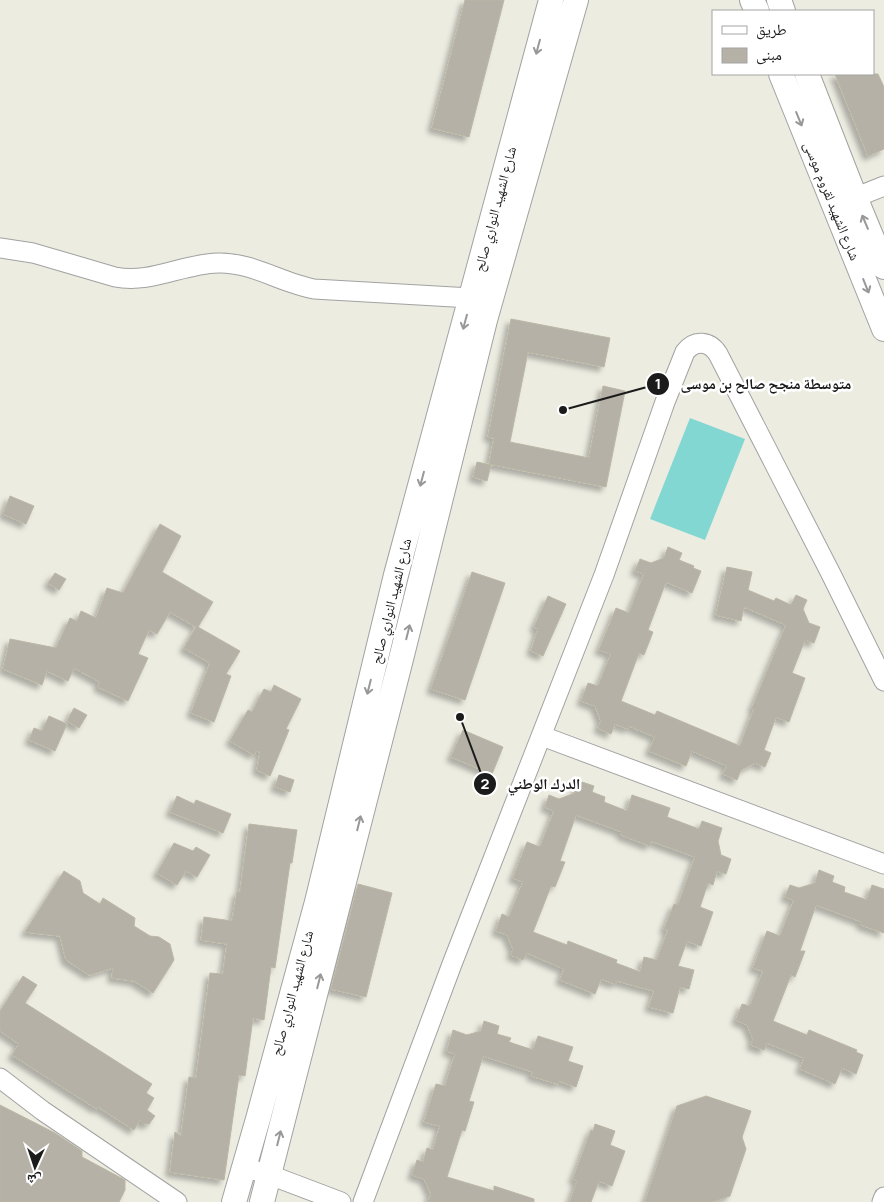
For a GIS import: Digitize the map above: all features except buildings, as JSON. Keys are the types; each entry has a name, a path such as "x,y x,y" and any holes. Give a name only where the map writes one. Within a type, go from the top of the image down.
{"street":[{"name":"شارع الشهيد النواري صالح","path":"234,1202 317,902 396,575 551,0"},
{"name":"شارع الشهيد النواري صالح","path":"262,1202 401,659 485,320 576,0"},
{"name":"شارع الشهيد لقروم موسى","path":"781,75 844,202 884,267"},
{"name":"شارع الشهيد لقروم موسى","path":"807,75 844,202 884,329"},
{"path":"844,202 884,186"},
{"path":"0,248 33,253 128,280 140,280 198,266 224,263 244,265 291,284 314,289 471,298"},
{"path":"363,1202 452,964 604,575 665,402 685,352 689,347 698,343 711,345 718,354 884,681"},
{"path":"542,736 884,864"},
{"path":"3,1087 43,1111 177,1202"},
{"path":"244,1167 270,1174 341,1202"},
{"path":"882,1202 884,1198"}],"shaded area":[{"path":"690,418 745,439 705,540 650,519"}],"place":[{"name":"متوسطة منجح صالح بن موسى","path":"563,410"},
{"name":"الدرك الوطني","path":"460,717"}]}
